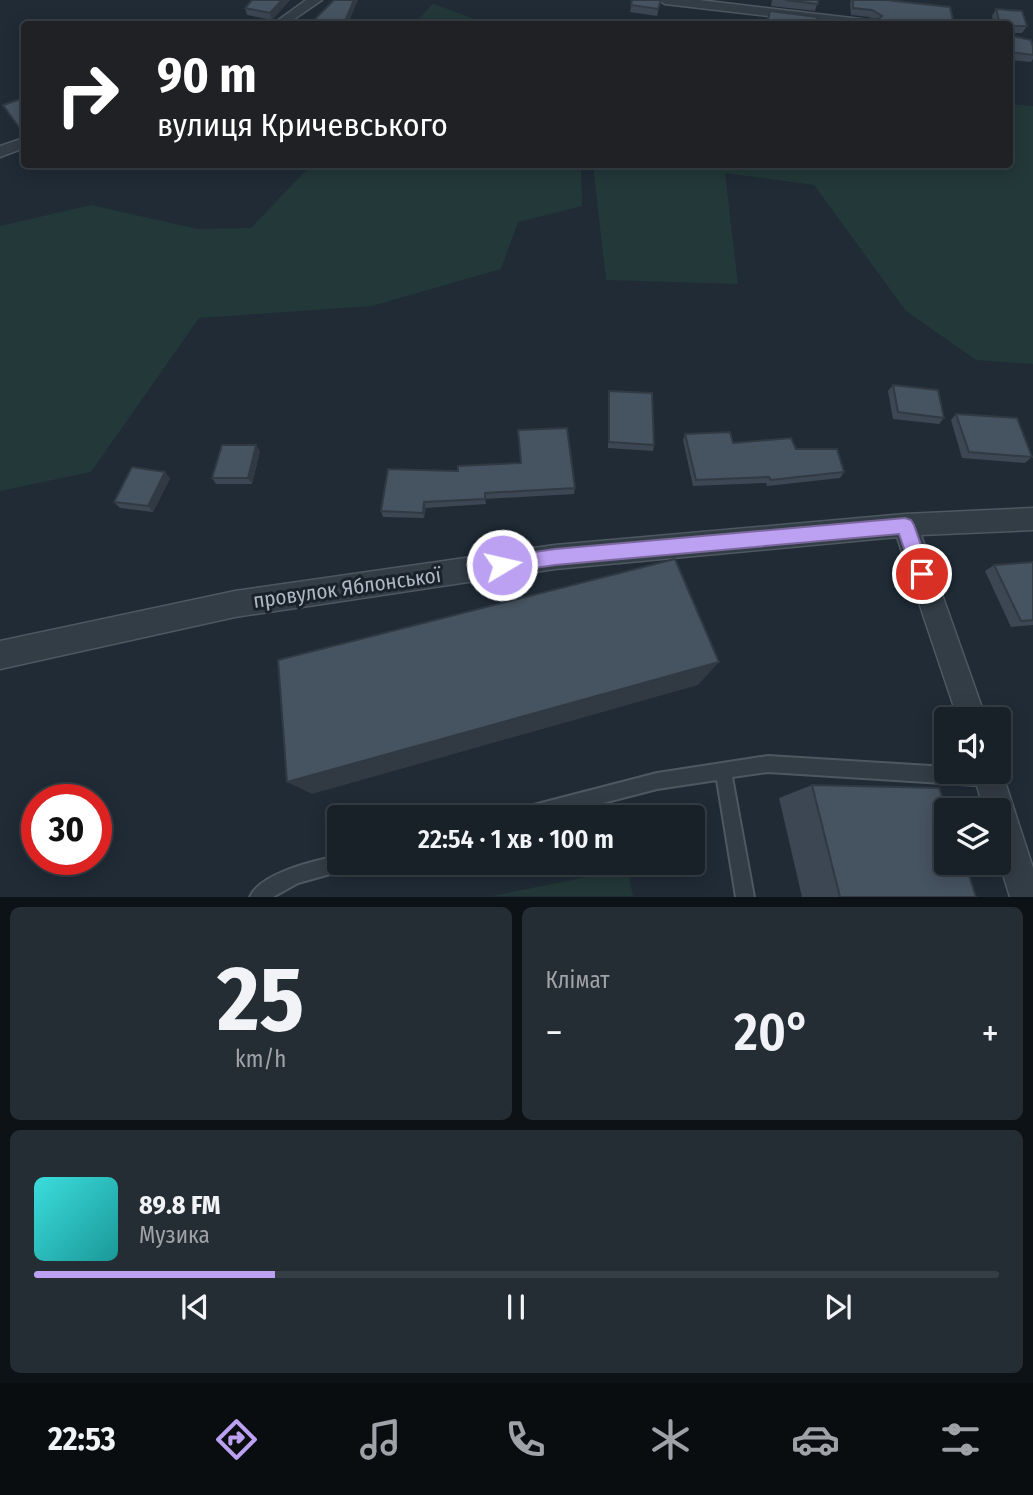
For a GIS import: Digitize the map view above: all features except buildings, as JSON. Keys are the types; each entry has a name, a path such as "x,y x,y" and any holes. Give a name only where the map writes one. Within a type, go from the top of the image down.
{"street":[{"path":"284,21 315,0"},
{"path":"665,0 844,21"},
{"path":"0,152 21,144"},
{"name":"провулок Яблонської","path":"0,654 236,604 555,557 905,525 1033,519"},
{"path":"905,525 968,707"},
{"path":"992,784 1026,897"}],"lane":[{"path":"564,805 657,781 768,764 934,772"},
{"path":"723,770 746,897"},
{"path":"259,897 271,885 291,876 327,867"}],"green space":[{"path":"434,4 480,21 416,21"},
{"path":"1013,104 1033,106 1033,364 976,360 906,311 814,185 725,173 738,284 606,280 593,168 1013,168"},
{"path":"308,168 581,168 582,206 518,222 501,269 372,306 199,318 91,472 0,491 0,226 91,205 198,229 251,228"},
{"path":"597,875 628,875 633,896 492,896"}],"route":[{"path":"502,565 555,557 905,525 922,574"}]}
